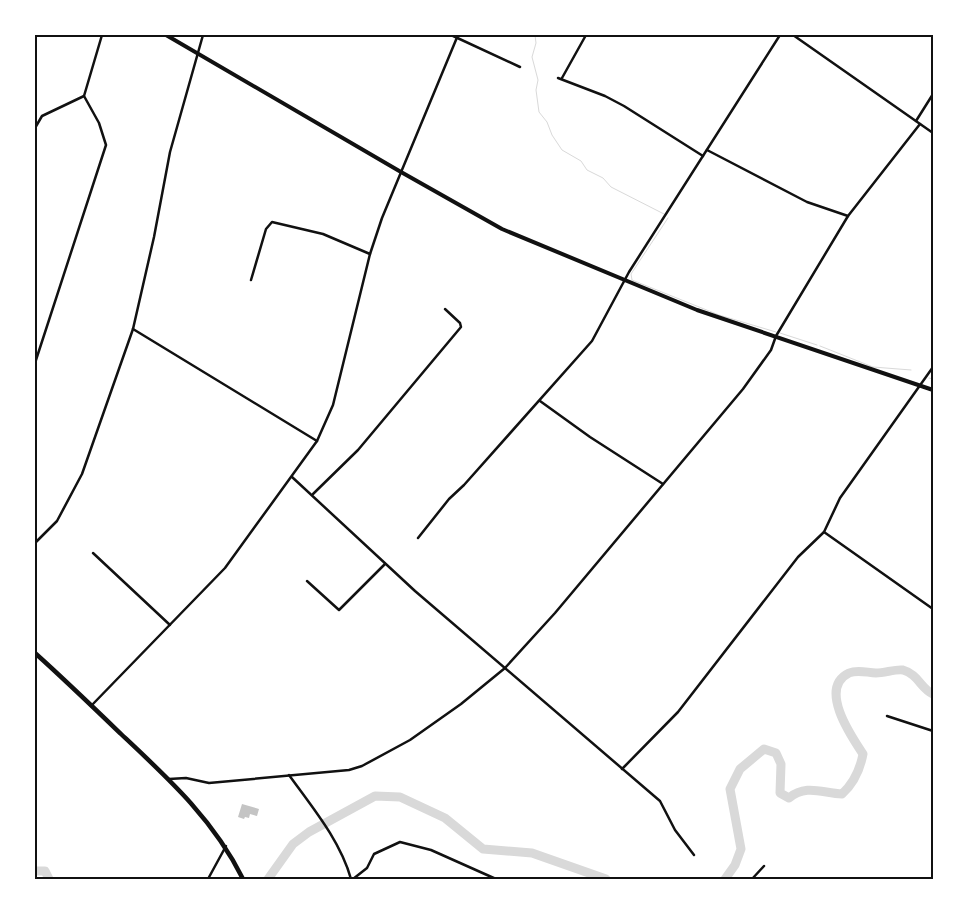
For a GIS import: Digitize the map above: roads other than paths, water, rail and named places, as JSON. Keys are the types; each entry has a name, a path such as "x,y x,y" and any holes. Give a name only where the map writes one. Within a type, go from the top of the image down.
{"highway":[{"path":"36,655 168,778 210,824 226,846 243,879"}],"main road":[{"path":"166,35 502,229 697,310 933,390"}],"street":[{"path":"35,363 106,145 99,123 84,96 102,35"},
{"path":"35,543 57,521 82,474 133,329 154,237 170,152 203,35"},
{"path":"451,35 457,36 520,67"},
{"path":"586,35 560,78 624,106 704,156"},
{"path":"418,538 449,499 464,485 592,341 625,280 780,35"},
{"path":"793,35 933,133"},
{"path":"91,706 224,568 317,441 333,405 370,254 382,218 457,36"},
{"path":"916,121 933,94"},
{"path":"35,128 42,116 84,96"},
{"path":"168,778 186,778 209,783 349,770 362,766 410,740 461,704 505,668 555,613 743,389 771,350 776,336 848,216 920,124"},
{"path":"707,150 807,202 848,216"},
{"path":"251,280 266,229 272,222 323,234 370,254"},
{"path":"313,494 358,450 461,326 445,309"},
{"path":"133,329 317,441"},
{"path":"621,770 678,712 798,557 824,532 840,498 933,367"},
{"path":"540,401 590,437 663,484"},
{"path":"292,477 313,494 386,564 621,770 660,801 675,830 694,855"},
{"path":"824,532 933,609"},
{"path":"93,553 170,625"},
{"path":"308,581 339,610 386,564"},
{"path":"887,716 933,731"},
{"path":"289,775 327,828 347,864 352,879 367,868 374,854 400,842 431,850 496,879"},
{"path":"208,879 226,846"},
{"path":"752,879 764,866"}],"waterway":[{"path":"535,35 536,43 532,57 538,80 536,90 539,112 547,122 552,135 562,150 581,161 587,170 603,178 611,187 664,214"},
{"path":"668,218 631,274 632,280 719,315 776,332"},
{"path":"780,333 817,345"},
{"path":"820,346 873,367 911,370"},
{"path":"929,378 933,379"},
{"path":"725,879 735,865 741,849 730,789 740,769 764,749 776,753 781,764 780,793 789,798 808,790 842,794 856,776 863,754 851,736 840,712 836,689 840,680 852,672 876,673 903,670 916,678 925,689 933,694"},
{"path":"268,879 293,844 309,832 375,796 400,797 445,818 483,849 532,853 606,879"},
{"path":"35,871 45,871 49,879"}]}
